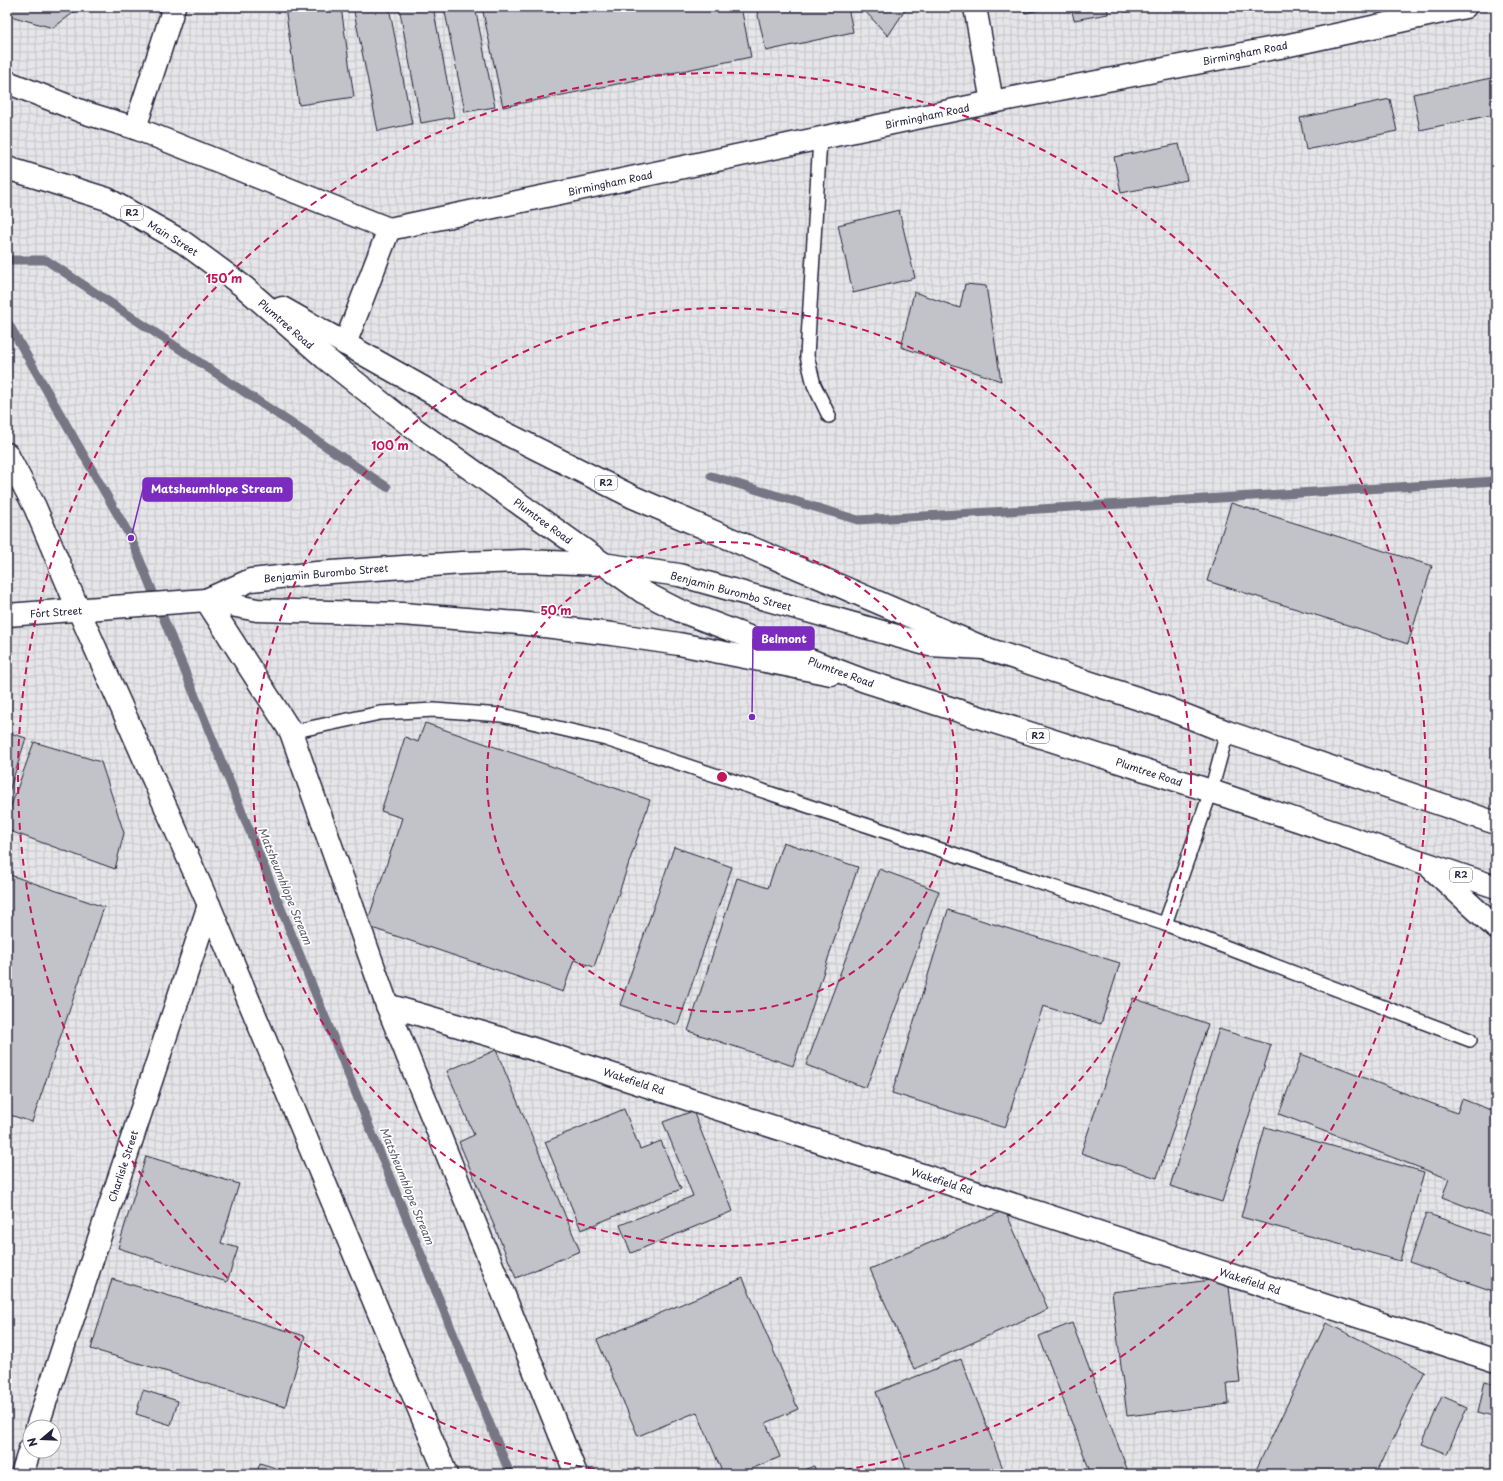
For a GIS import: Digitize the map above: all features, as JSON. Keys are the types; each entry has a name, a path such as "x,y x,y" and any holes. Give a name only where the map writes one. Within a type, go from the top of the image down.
{"main road":[{"path":"135,128 174,7"},
{"path":"974,7 992,102"},
{"name":"Birmingham Road","path":"389,229 992,102 1280,47 1465,7"},
{"path":"7,82 86,113 135,128 389,229 345,344"},
{"name":"Main Street","path":"7,168 108,199 183,242 244,287"},
{"name":"Plumtree Road","path":"244,287 491,426 633,497 984,648 1161,706 1227,732 1468,812 1496,823"},
{"name":"Plumtree Road","path":"244,287 325,358 416,430 602,564 643,592 678,610 865,681 1211,791 1496,887"},
{"path":"7,454 35,507 209,905 446,1474"},
{"name":"Benjamin Burombo Street","path":"199,600 251,580 317,573 524,561 602,564 679,575 928,645 984,648"},
{"path":"199,600 292,732 386,1005 576,1474"},
{"name":"Benjamin Burombo Street","path":"105,608 199,600 256,610 402,614 520,623 679,644 865,681"},
{"name":"Fort Street","path":"7,615 105,608"},
{"path":"1468,812 1496,812"},
{"path":"1426,863 1496,928"},
{"name":"Charlisle Street","path":"40,1419 209,905"},
{"name":"Wakefield Rd","path":"386,1005 493,1036 1496,1361"},
{"path":"22,1474 27,1459"}],"lane":[{"path":"820,139 807,356 814,385 829,416"},
{"path":"292,732 380,713 434,710 501,715 606,739 1165,924 1470,1040"},
{"path":"1165,924 1211,791 1227,732"}],"shaded area":[{"path":"7,7 1496,7 1496,1474 7,1474"}],"building":[{"path":"7,7 81,7 53,28 7,15"},
{"path":"285,7 341,7 354,97 299,105"},
{"path":"353,7 389,7 412,124 378,131"},
{"path":"399,7 433,7 454,117 421,123"},
{"path":"444,7 475,7 495,107 465,112"},
{"path":"482,7 741,7 751,57 503,107"},
{"path":"756,7 848,7 853,32 766,51"},
{"path":"867,7 907,7 888,36 864,10"},
{"path":"1024,7 1053,7 1025,13"},
{"path":"1071,7 1107,7 1108,14 1074,20"},
{"path":"1124,7 1151,7 1125,12"},
{"path":"1496,77 1496,114 1420,130 1413,94"},
{"path":"1390,99 1397,131 1306,150 1300,118"},
{"path":"1179,144 1187,180 1121,193 1114,157"},
{"path":"899,210 915,278 853,293 838,225"},
{"path":"965,284 986,286 1001,381 901,347 914,292 960,308"},
{"path":"1231,503 1432,566 1408,644 1207,581"},
{"path":"425,723 650,800 594,967 574,960 563,992 366,926 402,818 381,811 405,737 418,742"},
{"path":"7,732 26,738 7,798"},
{"path":"34,742 101,762 124,833 115,869 7,830 7,817"},
{"path":"783,842 858,867 793,1066 688,1031 737,878 768,888"},
{"path":"674,847 732,867 678,1025 620,1005"},
{"path":"879,869 939,891 866,1088 806,1065"},
{"path":"7,874 104,907 32,1122 7,1114 7,973 9,967 7,967"},
{"path":"948,910 1120,963 1101,1024 1043,1006 1005,1128 892,1093"},
{"path":"1133,998 1208,1024 1157,1178 1081,1153"},
{"path":"1219,1029 1271,1045 1222,1202 1170,1186"},
{"path":"496,1050 580,1251 516,1278 459,1142 474,1135 447,1071"},
{"path":"1301,1054 1457,1113 1462,1099 1496,1112 1496,1218 1442,1197 1449,1179 1279,1114"},
{"path":"624,1109 640,1149 661,1141 681,1189 581,1230 545,1142"},
{"path":"693,1111 733,1211 631,1253 620,1225 693,1196 663,1122"},
{"path":"1265,1127 1424,1172 1400,1261 1241,1217"},
{"path":"146,1156 239,1184 221,1243 238,1248 227,1282 118,1248"},
{"path":"1005,1210 1048,1309 914,1369 870,1269"},
{"path":"1426,1213 1496,1238 1496,1282 1493,1291 1409,1262"},
{"path":"743,1278 798,1409 766,1423 780,1457 739,1474 723,1474 697,1412 638,1436 597,1340"},
{"path":"1228,1278 1240,1382 1227,1383 1229,1404 1127,1416 1112,1292"},
{"path":"112,1279 305,1336 285,1407 91,1349"},
{"path":"1072,1323 1129,1474 1091,1474 1039,1336"},
{"path":"1326,1323 1425,1371 1376,1474 1254,1474"},
{"path":"961,1359 1005,1474 908,1474 876,1392"},
{"path":"1485,1381 1496,1384 1496,1418 1478,1413"},
{"path":"143,1390 178,1401 171,1425 136,1414"},
{"path":"1442,1396 1467,1407 1447,1454 1422,1444"},
{"path":"260,1463 294,1474 256,1474"},
{"path":"814,1466 817,1474 793,1474"}],"waterway":[{"path":"7,260 46,260 387,487"},
{"name":"Matsheumhlope Stream","path":"7,321 131,538 510,1474"},
{"path":"711,476 858,520 1496,481"}],"place":[{"name":"Matsheumhlope Stream","path":"131,538"},
{"name":"Belmont","path":"752,717"}]}
